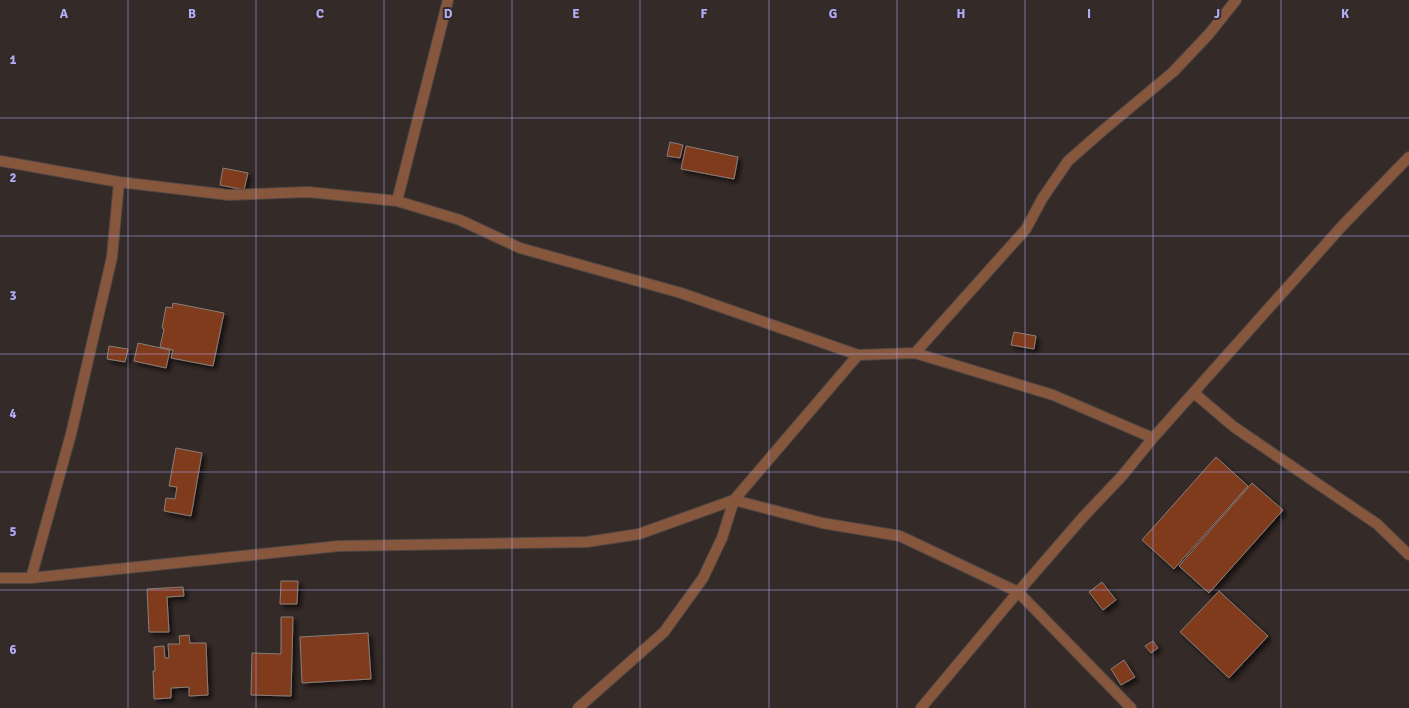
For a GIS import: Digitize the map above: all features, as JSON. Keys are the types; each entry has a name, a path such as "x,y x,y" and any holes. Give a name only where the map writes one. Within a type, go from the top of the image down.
{"street":[{"path":"397,201 448,0"},
{"path":"915,353 1026,229 1042,199 1068,161 1174,72 1209,34 1236,0"},
{"path":"921,708 1018,592 1084,516 1122,476 1153,438 1343,225 1409,157"},
{"path":"0,161 119,182 229,195 308,192 397,201 460,220 520,248 681,293 858,354 915,353 1053,395 1153,438"},
{"path":"31,578 71,434 111,264 119,182"},
{"path":"578,708 664,632 703,578 722,538 734,500 858,354"},
{"path":"1194,393 1234,427 1377,524 1409,555"},
{"path":"0,578 31,578 339,546 587,542 639,534 734,500 822,523 900,536 1018,592 1131,708"}],"building":[{"path":"670,142 683,145 680,158 667,156"},
{"path":"686,146 738,157 734,179 681,169"},
{"path":"223,168 248,173 244,190 220,185"},
{"path":"173,303 224,313 213,366 171,358 173,350 160,347 164,329 162,328 166,307 172,308"},
{"path":"1014,332 1036,336 1034,349 1011,345"},
{"path":"138,343 170,350 166,368 134,361"},
{"path":"109,346 128,349 125,362 107,359"},
{"path":"176,448 202,453 191,516 164,511 166,498 175,499 177,487 169,486"},
{"path":"1216,457 1248,486 1174,569 1142,540"},
{"path":"1252,483 1283,510 1209,593 1179,566"},
{"path":"281,581 298,581 297,604 280,604"},
{"path":"1102,582 1116,600 1103,610 1089,592"},
{"path":"183,587 184,596 167,597 169,632 149,632 147,589"},
{"path":"1219,591 1268,636 1229,678 1180,632"},
{"path":"281,617 293,617 291,696 251,695 252,653 281,654"},
{"path":"368,633 371,679 302,683 300,637"},
{"path":"189,635 190,643 206,643 208,695 189,696 189,687 171,688 171,698 154,699 154,647 164,646 165,658 169,658 168,644 180,644 179,636"},
{"path":"1153,641 1158,648 1151,653 1145,646"},
{"path":"1124,660 1135,677 1121,685 1111,669"}]}
